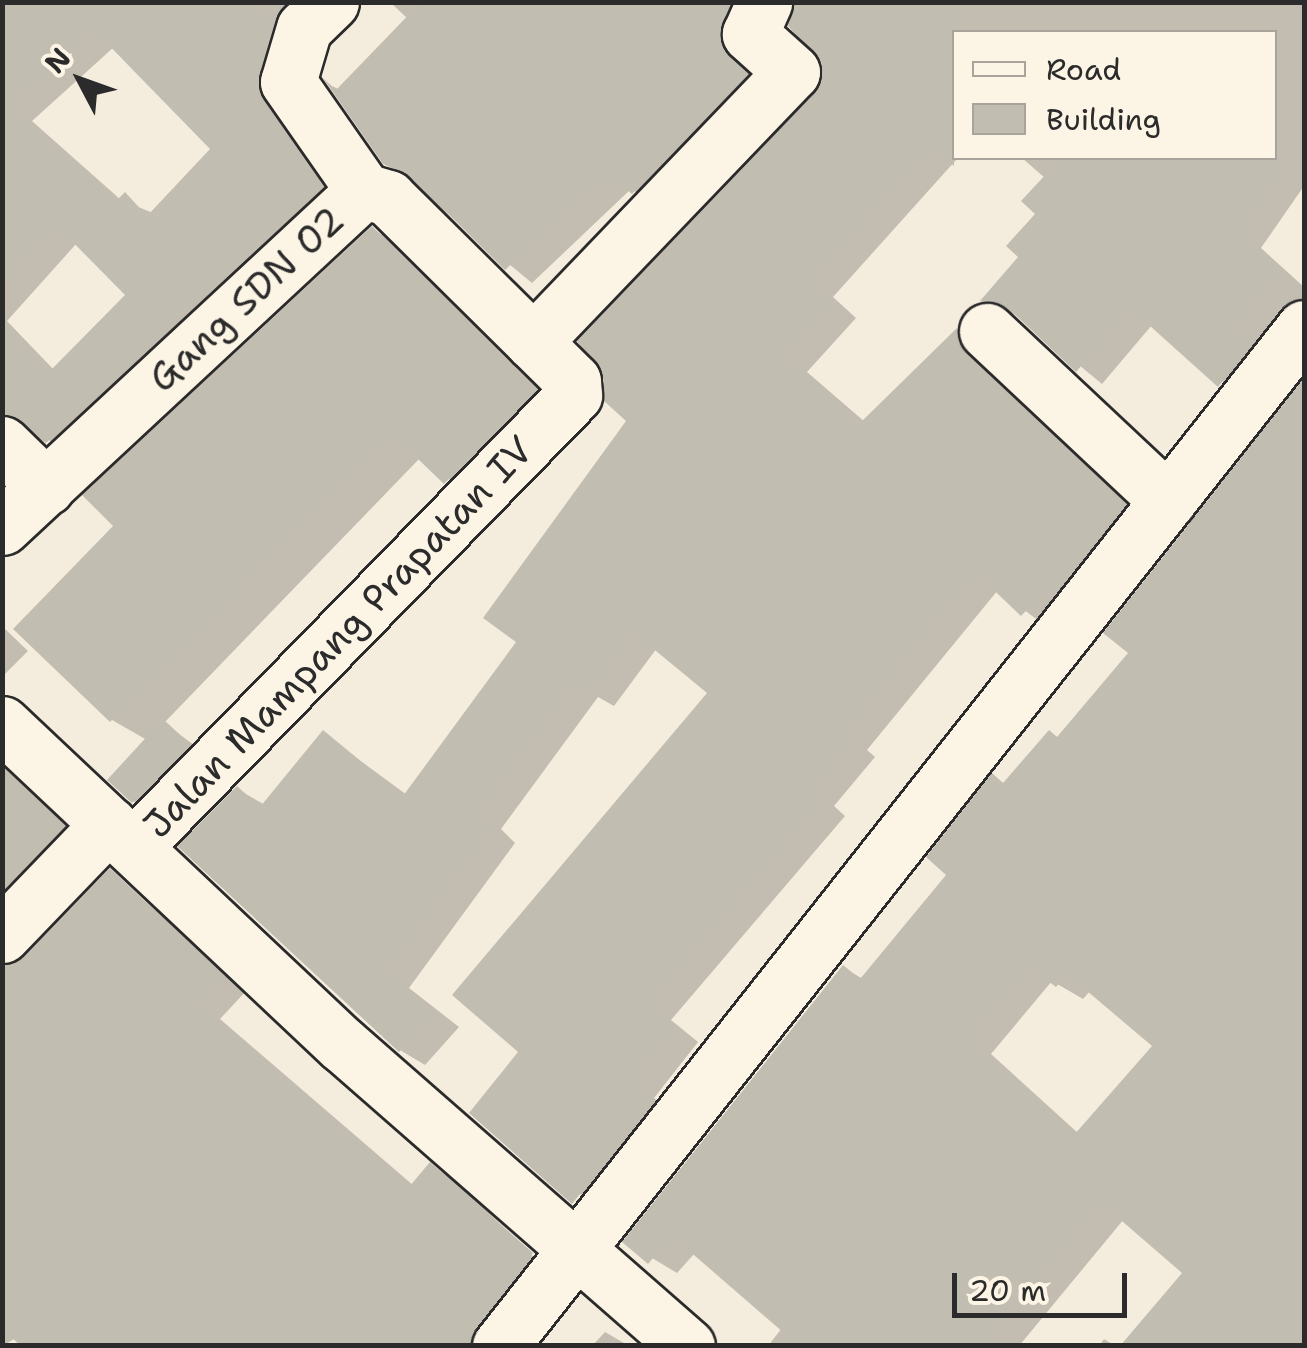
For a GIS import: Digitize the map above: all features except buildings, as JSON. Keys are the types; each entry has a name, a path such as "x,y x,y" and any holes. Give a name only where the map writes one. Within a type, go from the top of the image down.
{"street":[{"path":"331,2 304,28 288,82 364,192"},
{"path":"533,342 792,72 750,34 764,2"},
{"name":"Gang SDN 02","path":"2,527 364,192 388,198 575,388"},
{"path":"987,331 1168,501"},
{"path":"500,1346 574,1244 947,790 1168,501 1302,338"},
{"name":"Jalan Mampang Prapatan IV","path":"575,388 122,835 343,1045 687,1346"},
{"path":"2,444 46,487"},
{"path":"2,724 122,835 2,935"}]}
